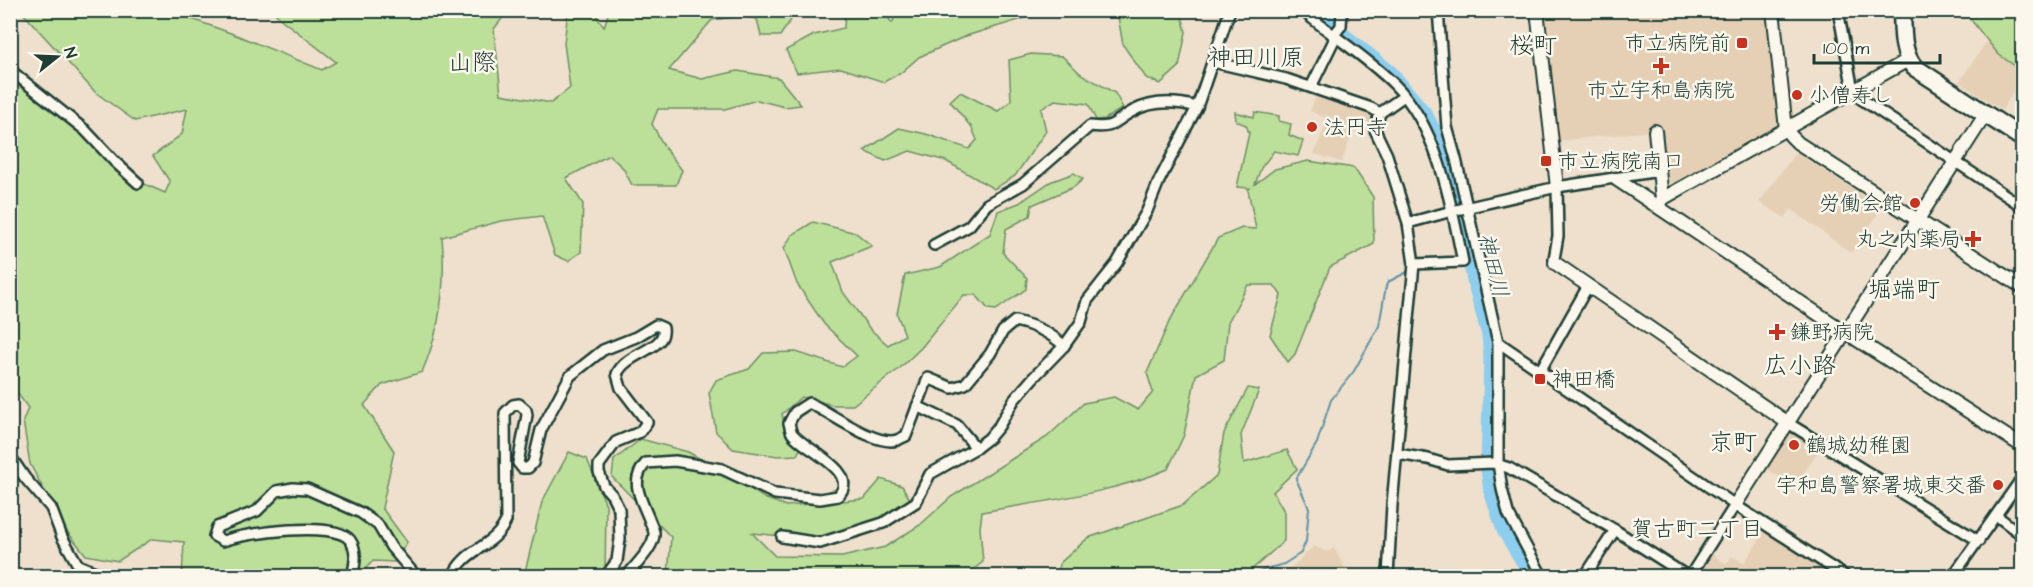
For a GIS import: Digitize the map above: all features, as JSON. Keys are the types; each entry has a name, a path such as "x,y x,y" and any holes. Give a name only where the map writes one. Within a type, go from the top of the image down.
{"highway":[{"path":"1902,10 1906,52 1908,60 1914,67 2022,138"}],"street":[{"path":"782,537 820,543 883,524 916,502 930,474 989,438 1014,400 1064,346 1081,322 1088,301 1117,264 1147,211 1159,181 1197,107 1230,10"},
{"path":"1302,10 1374,67 1404,96 1430,142 1459,209 1498,342 1492,463 1508,513 1542,576"},
{"path":"1311,87 1334,36 1341,26 1341,10"},
{"path":"1414,264 1463,262 1459,209 1447,127 1438,10"},
{"path":"1538,10 1557,187 1558,236 1555,263 1788,423 1979,541"},
{"path":"1773,10 1786,129 1791,136 1798,143 2022,287"},
{"path":"1838,10 1852,85 1861,99 2022,206"},
{"path":"1659,203 1908,60"},
{"path":"1213,62 1286,79 1371,108 1380,114"},
{"path":"10,70 85,130 138,183"},
{"path":"1388,576 1388,551 1414,264 1408,224 1387,155 1375,130 1380,114 1404,96"},
{"path":"934,245 969,226 987,204 1023,184 1090,126 1107,128 1134,110 1161,102 1177,102 1197,107"},
{"path":"1398,454 1448,465 1492,463 1509,468 1688,576 1985,115"},
{"path":"1655,131 1659,203"},
{"path":"1408,224 1459,209 1557,187 1659,171"},
{"path":"1616,179 1659,203 1845,332 2022,446"},
{"path":"1540,371 1588,286"},
{"path":"627,576 651,547 654,533 636,480 646,463 675,461 722,469 775,494 820,499 838,496 843,486 843,479 836,468 792,433 789,423 795,412 809,403 845,424 879,439 896,441 906,436 928,378 952,388 965,384 990,354 1003,331 1015,321 1054,336 1064,346"},
{"path":"453,576 464,558 492,540 503,529 507,521 505,413 513,405 519,404 526,410 518,463 522,468 528,468 533,463 541,430 570,376 603,350 636,337 656,325 663,328 664,333 661,339 655,346 627,360 620,366 617,374 621,388 647,422 640,432 616,442 599,465 603,486 612,495 619,509 620,538 617,561 606,576"},
{"path":"1498,342 1735,505 1845,576"},
{"path":"917,406 957,425 975,448"},
{"path":"10,456 25,478 51,508 62,537 78,565 105,576"},
{"path":"1953,576 2022,478"},
{"path":"352,576 355,550 350,540 340,534 310,529 276,531 232,538 223,542 214,536 217,527 257,511 277,492 293,488 307,489 362,513 378,525 403,564 416,576"},
{"path":"1997,516 2022,535"},
{"path":"1585,576 1615,530"}],"shaded area":[{"name":"市立宇和島病院","path":"1545,11 1766,11 1778,121 1775,127 1674,185 1667,179 1661,130 1557,141"},
{"path":"1987,41 2022,66 2022,79 2002,110 1959,82"},
{"path":"1317,93 1373,113 1372,128 1352,134 1342,162 1314,154 1328,119 1310,111"},
{"path":"1796,152 1882,208 1851,253 1791,209 1785,218 1759,202"},
{"path":"1789,428 1820,448 1795,487 1764,467"},
{"path":"1766,530 1838,576 1701,576 1699,571 1710,553 1726,564 1732,556 1744,563"},
{"path":"1314,546 1327,552 1334,548 1350,576 1264,576 1292,567"}],"green space":[{"path":"21,11 170,11 322,70 336,62 273,11 508,11 494,29 501,94 551,103 570,88 564,43 568,11 596,11 604,27 609,11 797,11 780,36 761,36 757,19 741,16 712,20 669,70 702,79 738,71 779,78 801,105 785,107 757,100 725,109 658,109 652,124 665,148 682,170 676,185 632,185 623,168 609,155 566,178 583,204 581,252 568,261 555,255 542,216 501,221 442,237 441,306 434,339 422,372 382,385 364,405 394,451 382,508 407,542 395,562 373,561 361,573 361,576 182,576 184,542 152,539 118,561 86,555 65,529 30,464 23,421 28,408 16,391 11,389 11,80 58,114 131,178 165,193 170,182 153,156 182,134 187,109 135,121 95,92"},
{"path":"845,11 883,11 892,23 898,11 949,11 944,14 955,11 1043,11 966,36 919,57 902,72 884,82 841,68 797,73 786,50 814,35 844,28"},
{"path":"1117,11 1181,11 1186,32 1179,67 1160,84 1146,78 1123,45"},
{"path":"1964,11 2022,11 2022,71 1998,54"},
{"path":"1031,54 1062,56 1081,74 1115,93 1123,108 1105,119 1096,120 1088,104 1055,100 1041,109 1046,131 1015,176 994,189 946,161 910,151 885,161 864,151 899,128 926,134 969,149 977,140 972,128 950,101 960,92 998,111 1011,101 1009,60"},
{"path":"1235,112 1254,117 1255,112 1279,116 1279,121 1291,124 1289,135 1303,141 1298,156 1274,151 1261,168 1255,184 1275,169 1308,161 1354,168 1373,197 1374,244 1330,267 1295,354 1288,362 1270,335 1281,295 1274,285 1248,285 1228,322 1224,360 1196,375 1184,435 1168,469 1100,491 982,512 980,528 983,562 965,576 668,576 671,537 612,477 614,460 641,439 688,452 734,477 764,498 786,506 864,499 881,479 902,486 910,499 884,518 817,540 752,533 775,556 842,557 885,547 920,525 951,497 1047,437 1084,403 1114,397 1138,410 1153,392 1147,373 1169,322 1218,238 1242,228 1256,229 1248,190 1250,188 1237,187 1249,133 1246,125 1236,121"},
{"path":"1074,173 1083,179 1074,187 1032,205 1030,216 1006,229 1003,253 1027,278 1026,289 996,310 988,309 976,295 964,295 921,348 900,368 853,405 833,405 801,397 782,414 787,435 801,447 797,455 778,456 733,449 716,432 709,393 716,380 749,369 763,353 796,352 842,367 857,356 824,324 797,284 784,248 792,235 813,222 856,233 872,246 832,262 843,292 870,329 888,345 905,335 897,314 905,275 940,267 990,234 998,211 1019,203 1050,182"},
{"path":"1248,388 1259,390 1241,435 1244,463 1287,450 1297,469 1273,492 1284,511 1284,541 1248,573 1212,576 1058,576 1060,563 1088,538 1183,505 1217,475 1224,433"},
{"path":"569,452 587,459 606,505 605,575 524,576 542,502"}],"waterway":[{"name":"神田川","path":"1312,10 1390,72 1425,114 1439,141 1455,194 1489,335 1491,357 1488,469 1491,491 1504,530 1532,576"},
{"path":"1249,576 1284,564 1301,553 1306,541 1309,508 1296,479 1317,443 1331,400 1354,371 1379,326 1388,282 1409,271"}],"place":[{"name":"市立病院前","path":"1742,43"},
{"name":"市立宇和島病院","path":"1661,66"},
{"name":"小僧寿し","path":"1797,95"},
{"name":"法円寺","path":"1312,127"},
{"name":"市立病院南口","path":"1546,161"},
{"name":"労働会館","path":"1915,203"},
{"name":"丸之内薬局","path":"1973,239"},
{"name":"鎌野病院","path":"1777,332"},
{"name":"神田橋","path":"1540,379"},
{"name":"鶴城幼稚園","path":"1794,445"},
{"name":"宇和島警察署城東交番","path":"1998,485"}],"district":[{"name":"桜町","path":"1533,45"},
{"name":"神田川原","path":"1256,57"},
{"name":"山際","path":"472,62"},
{"name":"堀端町","path":"1904,289"},
{"name":"広小路","path":"1800,365"},
{"name":"京町","path":"1733,442"},
{"name":"賀古町二丁目","path":"1697,528"}]}
